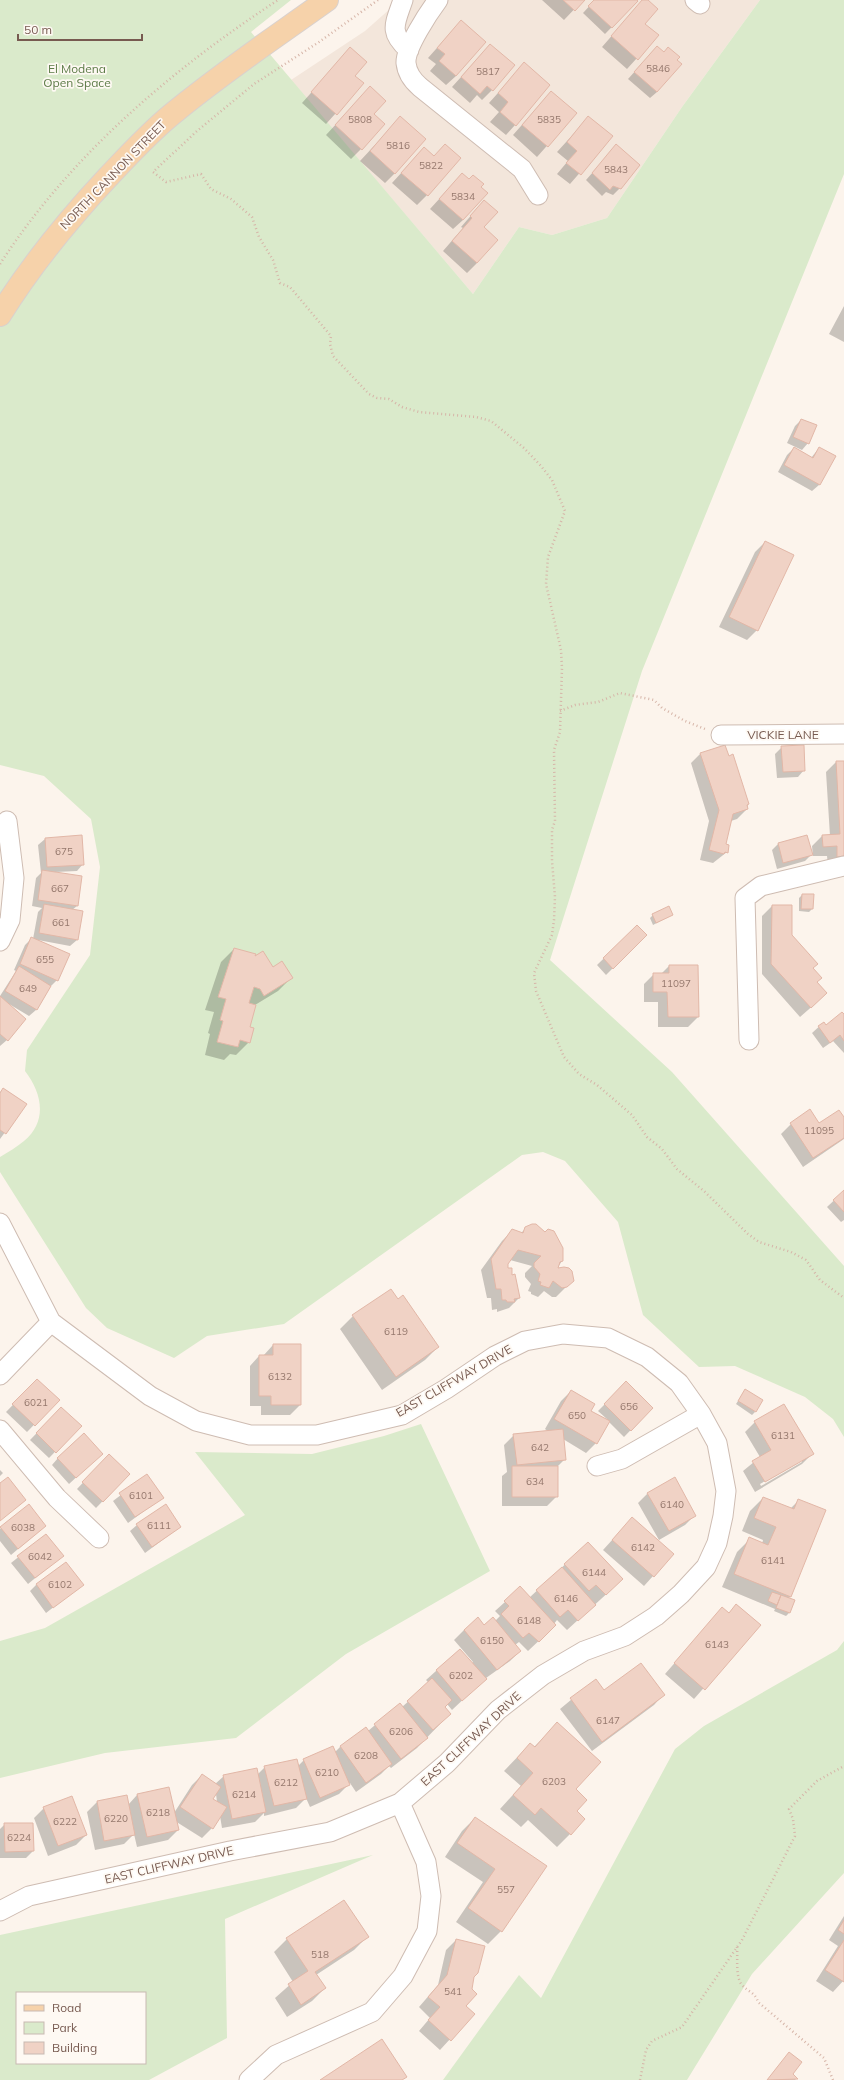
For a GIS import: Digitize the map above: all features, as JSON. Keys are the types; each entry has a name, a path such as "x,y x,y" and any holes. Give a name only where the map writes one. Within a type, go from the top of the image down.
{"main road":[{"name":"NORTH CANNON STREET","path":"0,315 40,255 78,209 133,150 170,116 212,82 327,0"}],"street":[{"path":"403,0 394,29 397,40 409,50"},
{"path":"438,0 409,50 406,63 408,72 413,81 420,87 522,169 538,195"},
{"name":"VICKIE LANE","path":"721,735 844,734"},
{"path":"0,941 10,920 14,878 7,821"},
{"path":"749,1040 745,898 761,886 844,866"},
{"name":"EAST CLIFFWAY DRIVE","path":"0,1223 51,1322 150,1396 196,1421 250,1435 317,1435 402,1415 446,1389 496,1356 525,1341 563,1334 608,1338 646,1357 679,1383 701,1414 717,1443 726,1491 724,1516 717,1543 706,1567 681,1594 656,1616 625,1636 584,1651 543,1675 498,1710 447,1763 400,1803 330,1832 230,1851 29,1896 0,1910"},
{"path":"0,1376 51,1322"},
{"path":"597,1466 622,1459 701,1414"},
{"path":"0,1430 57,1498 98,1538"},
{"path":"249,2080 276,2055 372,2012 403,1976 427,1931 431,1896 426,1862 400,1803"}],"path":[{"path":"0,264 41,208 81,163 126,117 198,55 278,0"},
{"path":"378,0 319,42 254,84 197,131 153,172 166,182 201,174 211,189 231,199 252,217 259,237 273,260 280,283 290,287 325,327 331,336 330,344 333,356 369,394 389,399 402,407 419,412 476,417 490,421 524,448 552,480 565,510 548,557 546,584 561,650 562,668 560,732 554,750 555,821 552,830 552,861 555,897 552,935 534,973 536,991 564,1056 579,1074 597,1085 632,1115 647,1137 662,1149 677,1169 705,1192 719,1208 748,1234 759,1242 791,1252 806,1260 820,1280 844,1298"},
{"path":"560,711 575,704 598,702 620,693 654,700 662,708 685,721 721,735"},
{"path":"640,2080 646,2050 652,2041 682,2027 737,1947 759,1907 769,1882 794,1836 793,1819 789,1810 817,1782 844,1766"},
{"path":"737,1947 738,1976 741,1984 756,1994 758,2002 824,2058 833,2080"}],"shaded area":[{"path":"400,0 760,0 682,107 607,218 552,235 519,227 473,294 291,80 365,31"}],"green space":[{"name":"El Modena Open Space","path":"0,0 291,0 251,32 473,294 519,227 552,235 607,218 682,107 760,0 844,0 844,174 642,671 550,960 672,1072 844,1266 844,1437 833,1419 805,1397 735,1366 699,1367 643,1315 618,1222 565,1161 543,1152 522,1155 284,1324 207,1336 174,1358 107,1328 86,1308 0,1172 0,1157 24,1141 37,1125 40,1107 35,1088 25,1071 27,1050 90,955 100,867 91,819 44,776 0,765"},
{"path":"421,1424 490,1571 346,1654 236,1738 105,1753 0,1778 0,1641 45,1628 245,1515 195,1452 312,1454 384,1436"},
{"path":"844,1641 844,1873 752,1974 687,2080 443,2080 519,1975 541,1998 675,1749 704,1726 837,1650"},
{"path":"373,1855 225,1919 227,2038 149,2080 0,2080 0,1935"}],"building":[{"path":"563,0 585,0 575,11"},
{"path":"594,0 638,1 612,28 588,6"},
{"path":"642,0 648,0 658,9 645,24 659,35 638,60 611,36"},
{"path":"461,20 486,42 456,76 439,61 445,54 437,48"},
{"path":"490,44 515,65 493,91 487,86 480,94 461,77"},
{"path":"657,46 664,52 668,47 680,57 677,60 682,64 657,92 634,72"},
{"path":"350,47 367,62 355,76 364,83 337,115 311,92"},
{"path":"524,62 550,85 516,126 500,112 508,102 498,93"},
{"path":"370,86 386,101 374,114 385,124 362,150 335,125"},
{"path":"551,91 577,113 548,147 522,125"},
{"path":"400,116 426,139 395,174 370,151"},
{"path":"588,116 613,136 581,175 566,163 577,151 567,142"},
{"path":"445,144 461,158 428,196 401,173 424,147 434,156"},
{"path":"616,144 640,165 621,189 613,186 610,190 592,173"},
{"path":"462,173 469,179 473,175 484,184 481,187 488,193 463,220 439,199"},
{"path":"484,200 498,212 484,227 498,240 477,263 452,241 472,218 470,216"},
{"path":"801,419 817,425 809,444 793,437"},
{"path":"794,447 813,458 819,447 836,456 820,485 784,465"},
{"path":"765,541 794,555 758,631 729,617"},
{"path":"725,745 729,756 733,754 749,804 747,805 748,809 733,814 726,844 729,845 728,853 725,852 724,854 709,850 719,810 700,753"},
{"path":"804,745 805,771 783,772 781,746"},
{"path":"836,761 844,761 844,856 837,857 837,846 823,847 822,835 840,834"},
{"path":"82,835 84,865 47,867 45,838"},
{"path":"807,835 813,855 783,863 778,843"},
{"path":"42,870 82,876 78,906 38,900"},
{"path":"802,894 814,894 813,909 801,909"},
{"path":"44,904 83,911 78,940 39,933"},
{"path":"772,905 792,905 792,935 818,964 813,968 822,978 817,982 827,993 811,1008 771,964"},
{"path":"669,906 673,915 656,923 652,914"},
{"path":"637,925 647,935 613,969 603,958"},
{"path":"31,937 70,954 58,981 20,964"},
{"path":"234,948 256,954 255,956 263,951 273,967 282,961 293,978 264,996 260,989 254,987 249,1003 256,1005 250,1027 254,1028 250,1043 240,1040 238,1047 217,1042 223,1021 220,1020 226,999 218,997"},
{"path":"669,965 698,965 699,1017 668,1017 667,992 653,992 653,973 669,973"},
{"path":"19,966 51,986 37,1010 5,991"},
{"path":"0,996 26,1019 8,1041 0,1034"},
{"path":"842,1012 844,1014 844,1041 840,1035 830,1043 818,1026 824,1022 826,1025"},
{"path":"3,1088 27,1104 6,1134 0,1130 0,1093"},
{"path":"810,1109 819,1123 839,1110 844,1117 844,1138 813,1158 790,1123"},
{"path":"844,1190 844,1212 833,1200"},
{"path":"536,1224 545,1232 548,1229 554,1231 563,1248 563,1261 560,1262 558,1268 569,1268 572,1271 574,1281 567,1287 562,1288 553,1281 549,1288 540,1285 541,1282 538,1281 540,1274 534,1267 534,1263 541,1256 518,1250 508,1264 508,1268 512,1268 512,1275 515,1274 520,1298 514,1299 515,1302 507,1302 506,1300 502,1300 501,1289 496,1289 491,1259 512,1229 523,1233 525,1227"},
{"path":"391,1289 398,1299 403,1295 439,1347 396,1377 352,1315"},
{"path":"273,1344 301,1344 301,1405 271,1405 271,1396 259,1396 259,1355 273,1355"},
{"path":"37,1379 60,1400 35,1426 12,1404"},
{"path":"626,1381 653,1408 631,1431 604,1404"},
{"path":"745,1389 763,1400 756,1412 738,1401"},
{"path":"571,1390 595,1404 591,1411 610,1421 597,1444 554,1419"},
{"path":"784,1404 814,1454 765,1482 752,1461 771,1450 754,1421"},
{"path":"61,1407 82,1426 56,1453 36,1433"},
{"path":"563,1429 566,1460 517,1465 513,1434"},
{"path":"84,1433 103,1454 76,1478 57,1458"},
{"path":"109,1454 130,1474 103,1502 82,1482"},
{"path":"512,1466 558,1466 558,1497 512,1497"},
{"path":"147,1474 164,1498 135,1517 119,1493"},
{"path":"8,1477 26,1500 0,1521 0,1483"},
{"path":"675,1477 696,1516 669,1531 647,1493"},
{"path":"763,1497 794,1509 798,1499 826,1510 791,1597 734,1574 749,1537 768,1545 776,1527 754,1518"},
{"path":"29,1504 46,1526 18,1549 0,1527"},
{"path":"166,1504 181,1527 152,1547 136,1524"},
{"path":"632,1517 674,1554 654,1577 612,1540"},
{"path":"46,1534 64,1556 35,1578 17,1556"},
{"path":"588,1542 623,1579 606,1595 596,1585 589,1591 564,1564"},
{"path":"66,1562 84,1585 53,1608 36,1584"},
{"path":"562,1567 596,1605 578,1621 568,1610 560,1617 536,1590"},
{"path":"520,1586 556,1625 539,1642 529,1633 523,1638 501,1614 509,1606 504,1601"},
{"path":"772,1592 781,1595 777,1605 768,1601"},
{"path":"781,1595 795,1600 790,1613 776,1608"},
{"path":"736,1604 761,1625 705,1690 674,1663 722,1607 729,1613"},
{"path":"478,1617 484,1625 493,1617 521,1651 497,1670 464,1630"},
{"path":"460,1649 487,1679 462,1701 436,1670"},
{"path":"641,1663 665,1695 602,1742 570,1698 596,1679 604,1690"},
{"path":"432,1678 452,1700 445,1707 451,1714 433,1730 407,1701"},
{"path":"400,1703 428,1738 401,1759 374,1724"},
{"path":"557,1722 601,1762 576,1789 587,1800 577,1811 585,1819 571,1835 541,1808 535,1815 513,1795 533,1773 517,1758 530,1743 535,1747"},
{"path":"366,1727 392,1764 366,1783 340,1746"},
{"path":"333,1746 350,1785 320,1798 303,1759"},
{"path":"297,1759 307,1799 274,1806 264,1766"},
{"path":"257,1768 266,1812 232,1819 223,1775"},
{"path":"202,1774 221,1787 213,1799 227,1807 213,1829 180,1807"},
{"path":"169,1787 179,1830 147,1837 137,1794"},
{"path":"127,1795 135,1835 104,1841 97,1801"},
{"path":"72,1796 87,1835 58,1846 43,1807"},
{"path":"475,1817 547,1866 502,1932 468,1908 495,1869 457,1843"},
{"path":"4,1823 33,1823 34,1851 5,1852"},
{"path":"344,1900 369,1937 315,1972 326,1988 301,2005 288,1984 308,1971 286,1938"},
{"path":"844,1920 844,1934 838,1930"},
{"path":"456,1939 485,1946 478,1973 474,1977 472,1989 477,1994 466,2006 475,2014 451,2041 428,2020 440,2007 428,1997 447,1975"},
{"path":"844,1940 844,1982 825,1970"},
{"path":"382,2039 407,2077 402,2080 320,2080"},
{"path":"789,2052 802,2062 793,2074 798,2079 767,2080"}]}
